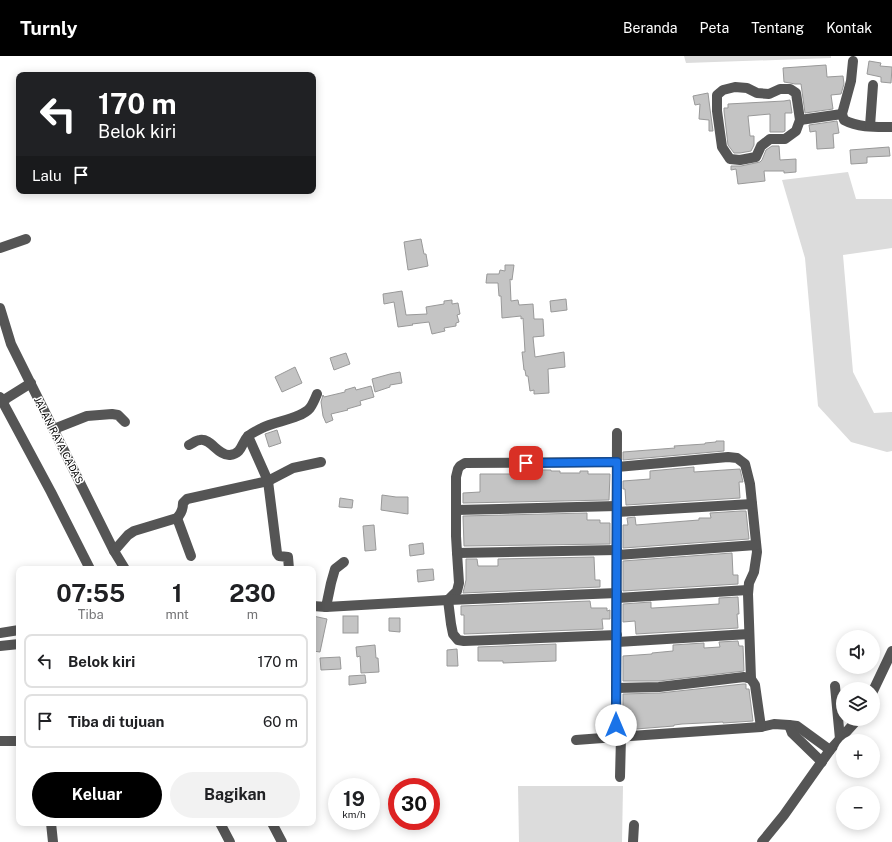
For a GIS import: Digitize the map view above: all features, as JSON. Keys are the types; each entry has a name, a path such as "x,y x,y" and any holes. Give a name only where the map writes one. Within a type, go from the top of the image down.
{"street":[{"path":"853,61 851,80 842,114 844,120 850,123 870,126 892,127"},
{"path":"870,126 873,85"},
{"path":"735,88 747,88 757,94 769,94 780,89 790,89 796,93 800,120 796,131 785,139 770,139 761,146 756,157 740,160 730,159 722,147 717,111 717,95 723,90 735,88"},
{"path":"800,120 842,114"},
{"path":"0,248 26,239"},
{"name":"JALAN RAYA CADAS","path":"0,308 11,344 29,385 54,429 114,551 123,566"},
{"path":"29,385 3,399 88,566"},
{"path":"189,445 199,440 203,440 208,442 220,452 227,455 232,454 239,451 248,436 263,427 302,414 310,409 317,394"},
{"path":"54,429 87,416 112,414 118,415 125,422"},
{"path":"618,433 616,688 620,777"},
{"path":"248,436 268,481 277,553 279,556 288,558 289,566"},
{"path":"448,600 455,593 459,583 456,477 458,469 465,463 617,464 728,457 736,458 745,464 750,484 757,552 754,572 748,590 749,634 751,679 755,685 761,727"},
{"path":"114,551 128,535 134,531 177,518 183,510 182,503 187,499 268,481 293,468 321,462"},
{"path":"456,510 617,509 752,504"},
{"path":"177,518 191,556"},
{"path":"457,553 617,553 756,546"},
{"path":"326,607 335,569 344,562"},
{"path":"316,606 326,607 448,600 617,596 748,590"},
{"path":"448,600 453,634 458,640 464,641 617,639 749,634"},
{"path":"0,632 16,630"},
{"path":"0,646 16,644"},
{"path":"877,682 892,650"},
{"path":"616,688 659,687 744,677 751,679"},
{"path":"835,686 840,734"},
{"path":"576,740 761,727 774,724 797,726 830,750"},
{"path":"789,725 792,733 822,762"},
{"path":"844,734 852,726"},
{"path":"0,741 16,741"},
{"path":"762,842 784,815 836,743"},
{"path":"634,825 634,842"},
{"path":"51,826 53,842"},
{"path":"222,826 230,842"},
{"path":"274,826 282,842"}],"shaded area":[{"path":"684,56 831,56 831,58 686,63"},
{"path":"848,172 856,199 892,199 892,248 843,255 853,372 874,413 892,412 892,451 887,452 851,442 818,406 805,258 782,180"},
{"path":"518,786 623,786 622,842 519,842"}],"building":[{"path":"869,61 881,63 880,66 892,67 891,83 881,82 881,77 867,74"},
{"path":"826,65 827,77 843,76 844,84 841,94 831,95 833,109 805,113 801,84 784,82 783,68"},
{"path":"708,93 713,131 709,131 709,120 699,119 700,104 695,105 693,96"},
{"path":"790,100 792,113 785,113 785,131 770,132 770,114 748,116 750,136 754,136 754,145 751,151 734,153 728,145 724,108 728,108 728,104"},
{"path":"837,121 839,133 833,134 834,148 817,149 816,131 810,132 809,125"},
{"path":"772,146 779,146 780,160 796,159 796,172 784,173 784,171 764,171 765,181 738,184 736,169 731,170 731,166 741,166 760,162 766,150"},
{"path":"889,147 890,156 867,157 867,163 851,164 850,150"},
{"path":"421,239 428,266 408,270 404,242"},
{"path":"505,265 514,265 512,280 510,279 511,301 518,300 519,305 533,304 534,319 543,319 544,336 533,337 535,357 564,352 565,367 548,369 549,393 534,394 534,390 530,391 528,376 526,376 524,370 522,352 525,352 523,318 521,319 521,316 502,318 501,296 499,296 498,283 486,283 487,274 499,274 500,270 505,271"},
{"path":"402,291 406,315 427,314 426,307 444,304 444,301 452,300 452,304 458,303 460,314 457,315 459,322 456,323 456,326 444,328 445,331 432,334 429,322 398,327 394,302 384,304 383,294"},
{"path":"566,299 567,310 551,312 550,301"},
{"path":"346,353 350,364 334,370 330,358"},
{"path":"295,367 302,383 282,392 275,377"},
{"path":"400,372 402,383 390,385 390,387 375,392 372,379"},
{"path":"371,386 374,397 360,401 361,405 331,414 333,420 326,423 323,416 321,402 323,395 324,397 345,392 345,390 355,387 356,390"},
{"path":"277,430 281,443 269,447 265,434"},
{"path":"716,441 724,441 724,451 623,460 623,452 675,448 674,446 705,444"},
{"path":"694,467 694,472 740,469 743,482 739,482 740,498 626,505 623,481 650,479 650,471"},
{"path":"520,471 560,471 560,473 580,473 580,471 588,471 588,474 610,474 609,500 463,503 463,493 480,492 480,474 520,474"},
{"path":"382,495 408,497 408,514 381,510"},
{"path":"340,498 353,500 352,508 339,507"},
{"path":"746,511 749,539 623,548 623,525 628,525 627,518 635,517 636,525 699,520 699,518 711,518 710,513"},
{"path":"587,513 587,520 600,520 600,523 610,523 610,544 464,546 463,516"},
{"path":"374,525 376,550 365,551 363,526"},
{"path":"423,543 424,554 410,556 409,545"},
{"path":"732,553 733,575 738,575 738,584 623,591 623,561"},
{"path":"594,557 595,580 600,580 600,587 463,593 466,580 466,559 477,559 478,566 498,566 498,559"},
{"path":"433,569 434,580 418,582 417,570"},
{"path":"738,597 738,628 636,634 635,621 623,622 623,604 651,602 651,608 653,608 719,604 719,598"},
{"path":"590,601 591,608 607,608 607,611 610,610 610,619 602,619 603,629 464,634 464,615 461,615 461,606"},
{"path":"343,616 358,616 358,633 343,633"},
{"path":"316,617 327,619 320,652 316,651"},
{"path":"389,618 400,618 400,632 389,631"},
{"path":"738,641 739,646 743,646 744,671 659,681 623,681 623,656 673,651 673,645 704,643 704,648 720,647 719,642"},
{"path":"556,644 556,661 503,663 503,661 478,661 478,647"},
{"path":"375,645 379,672 361,673 360,656 357,657 356,647"},
{"path":"457,649 458,666 447,666 447,650"},
{"path":"340,657 341,669 321,670 320,658"},
{"path":"365,675 366,683 349,685 349,676"},
{"path":"746,684 746,689 749,689 753,721 682,724 623,730 623,694 660,693"}],"route":[{"path":"526,463 617,462 616,725"}]}
